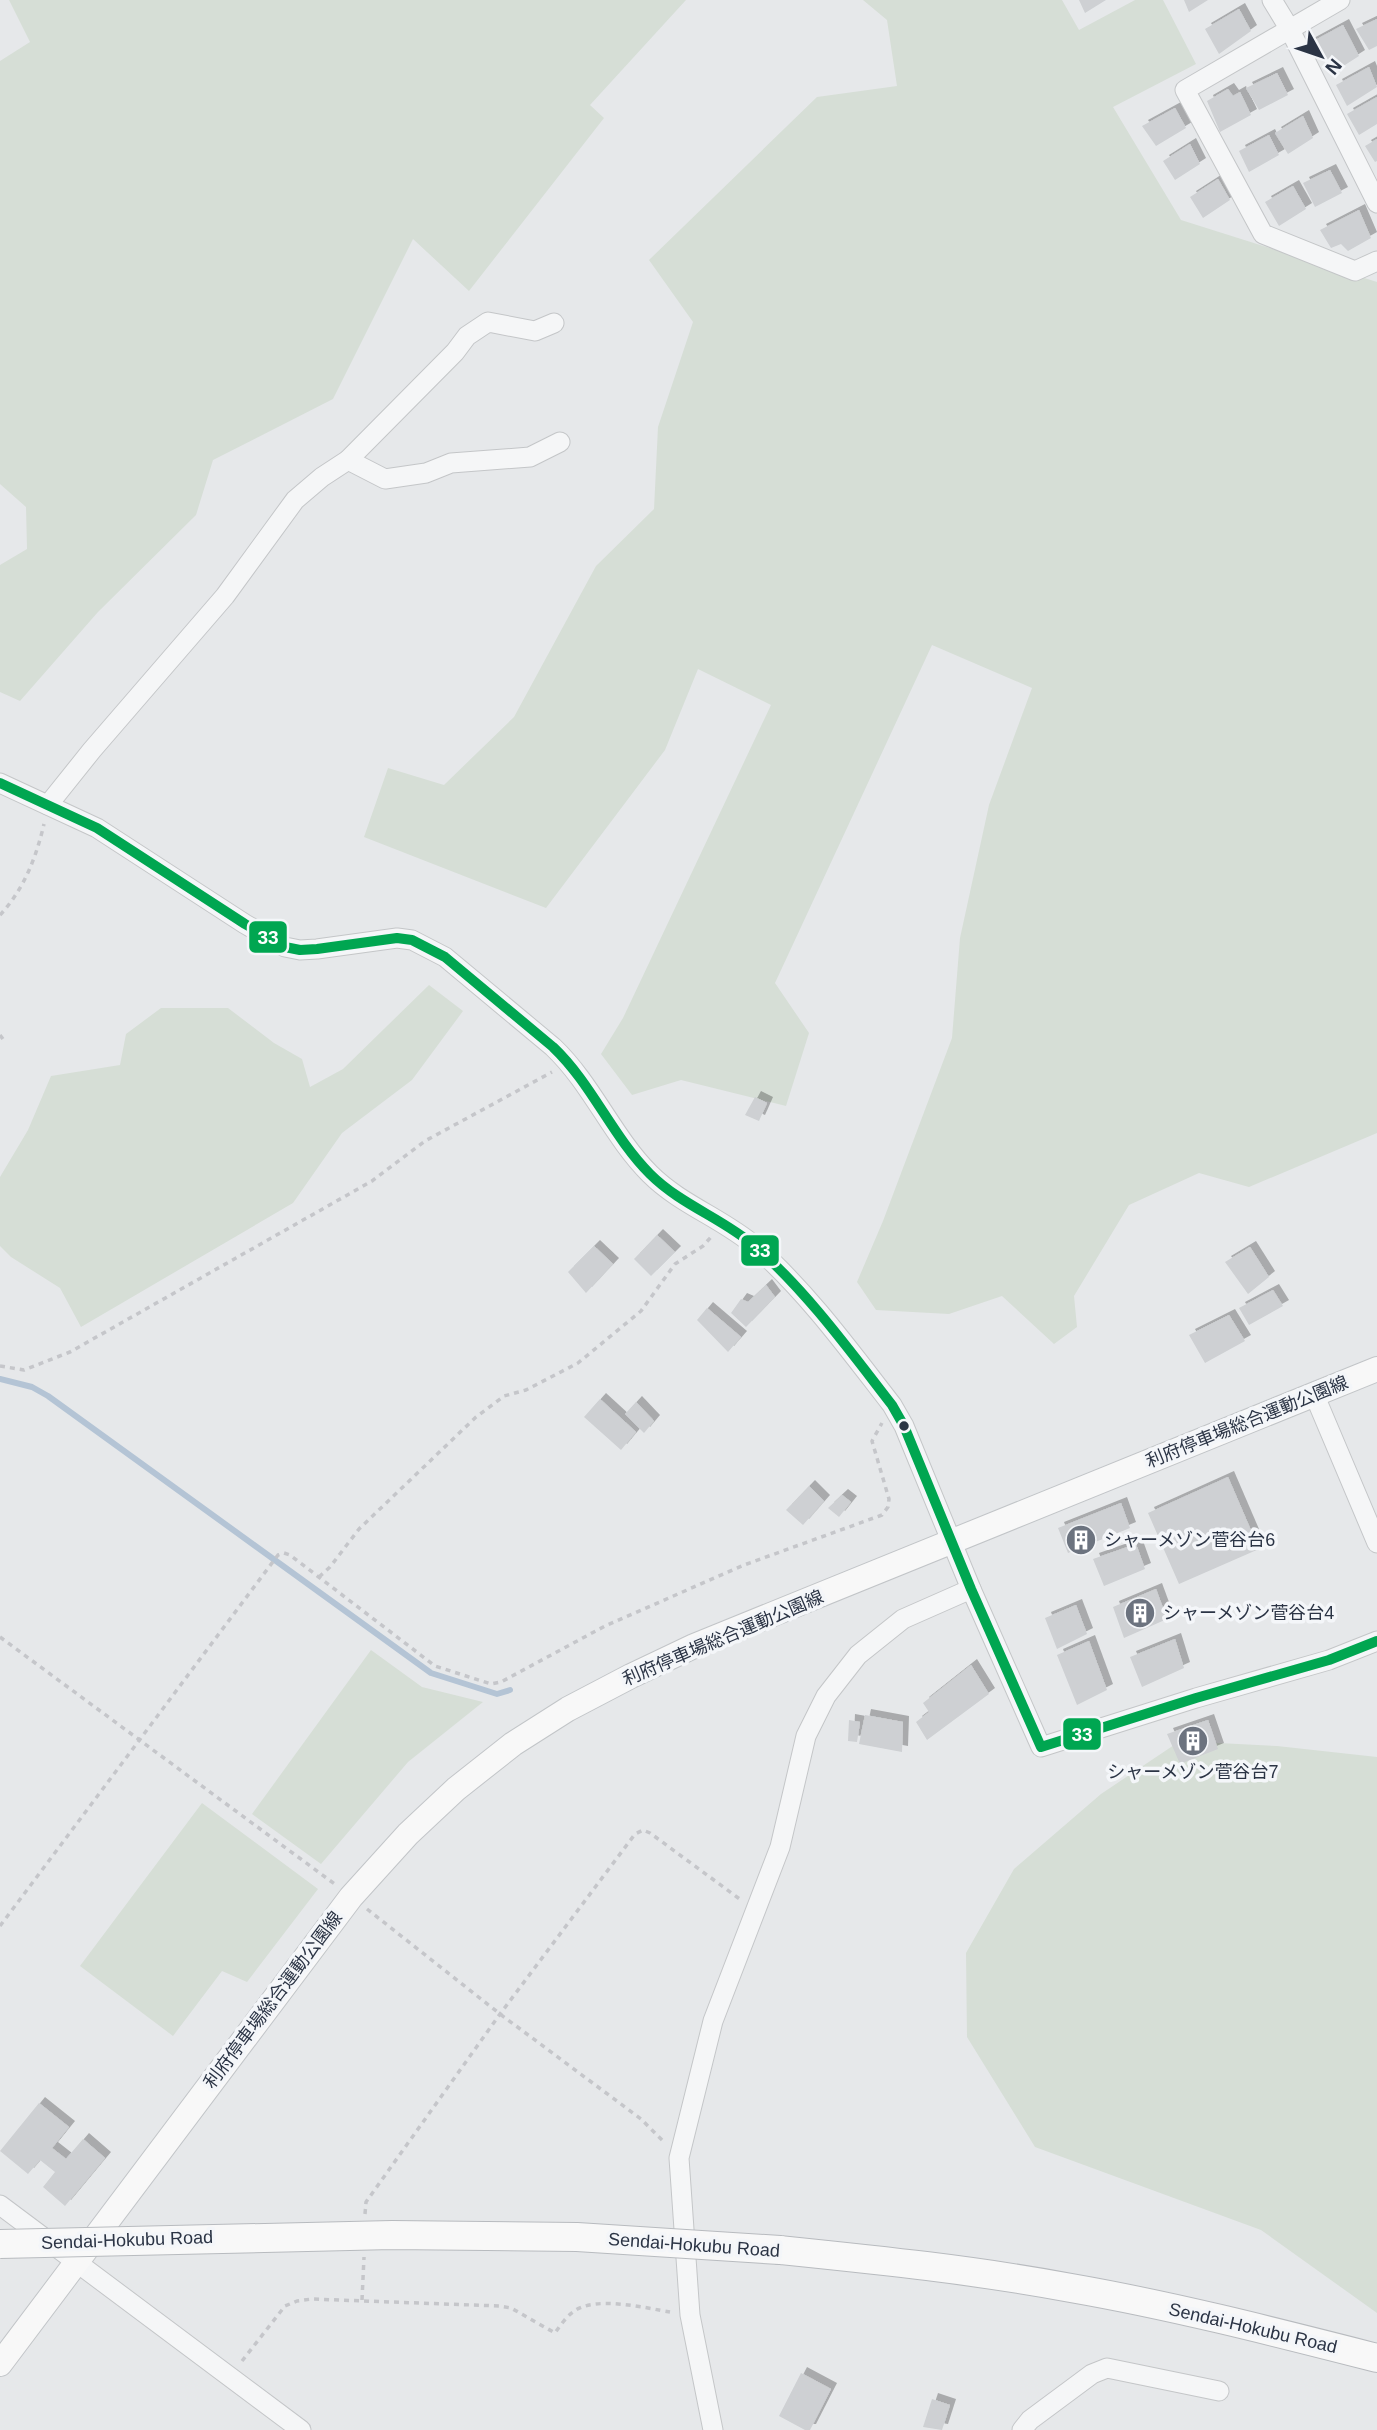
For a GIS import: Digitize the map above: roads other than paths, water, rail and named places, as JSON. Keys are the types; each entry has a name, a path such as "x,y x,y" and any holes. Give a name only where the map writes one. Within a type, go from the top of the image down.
{"highway":[{"name":"Sendai-Hokubu Road","path":"0,2244 392,2235 577,2237 780,2250 899,2262 1070,2288 1234,2322 1377,2358"}],"main road":[{"name":"利府停車場総合運動公園線","path":"0,2364 351,1897 408,1834 456,1789 513,1744 568,1709 694,1646 1377,1369"}],"street":[{"path":"1272,0 1289,28 1377,203"},
{"path":"1340,0 1185,90 1264,234 1355,271 1377,261"},
{"path":"48,805 225,596 295,500 348,460 455,352 467,336 488,322 535,331 554,323"},
{"path":"348,460 385,478 426,473 451,463 530,457 559,442"},
{"path":"0,783 118,841 285,947 317,949 397,938 428,946 453,963 569,1062 635,1157 652,1176 674,1194 754,1245 802,1293 892,1405 904,1426 971,1589 1041,1747 1329,1660 1377,1641"},
{"path":"1314,1394 1377,1543"},
{"path":"713,2430 690,2315 679,2158 713,2021 780,1847 806,1736 826,1696 858,1655 903,1619 971,1589"},
{"path":"0,2205 301,2430"},
{"path":"1022,2430 1030,2420 1083,2380 1107,2368 1219,2391"}],"waterway":[{"path":"0,1379 32,1387 48,1396 431,1673 497,1694 510,1690"}],"place":[{"name":"シャーメゾン菅谷台6","path":"1081,1540"},
{"name":"シャーメゾン菅谷台4","path":"1140,1613"},
{"name":"シャーメゾン菅谷台7","path":"1193,1741"}]}
